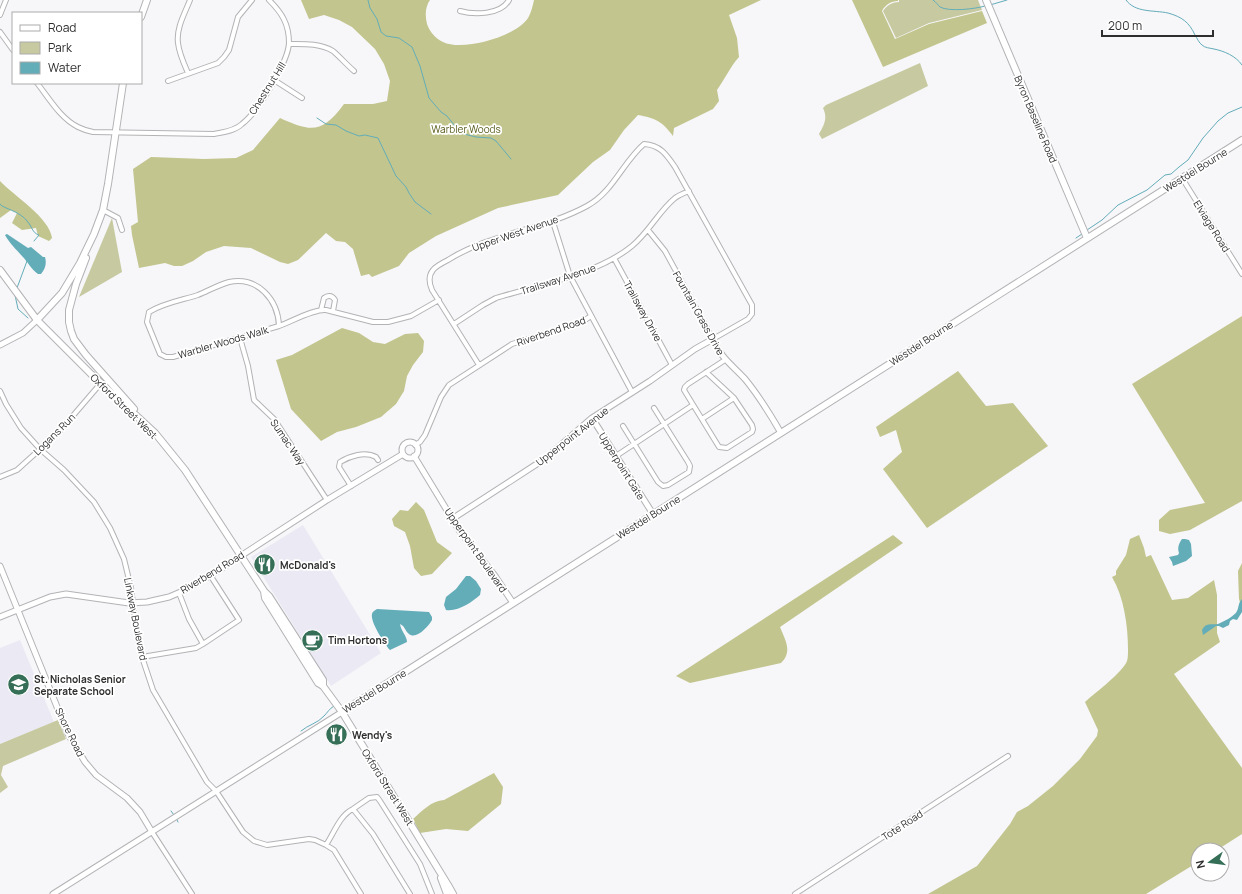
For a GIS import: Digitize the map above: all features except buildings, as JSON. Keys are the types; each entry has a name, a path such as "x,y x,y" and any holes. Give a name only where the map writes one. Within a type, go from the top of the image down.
{"main road":[{"path":"142,14 147,0"},
{"name":"Byron Baseline Road","path":"986,0 1087,238"},
{"path":"123,84 120,93 116,132 103,210 76,284 69,310 69,322 74,339 86,355 155,433"},
{"name":"Westdel Bourne","path":"342,712 1242,140"},
{"path":"37,320 62,293 80,263 94,234"},
{"name":"Oxford Street West","path":"0,270 37,320 101,383 155,433 185,470 264,591 265,598 318,683 323,686 342,712 453,894"},
{"name":"Oxford Street West","path":"438,869 447,894"}],"street":[{"path":"0,15 6,0"},
{"path":"188,73 178,43 178,34 190,0"},
{"path":"168,81 218,63 229,50 238,17 252,0"},
{"name":"Chestnut Hill","path":"38,84 63,116 78,128 92,132 214,134 228,131 242,125 253,114 286,58 289,44 285,21 280,11 269,0"},
{"path":"460,11 465,13 485,13 499,10 509,0"},
{"path":"0,32 12,49"},
{"path":"289,44 312,44 327,48 334,52 354,71"},
{"path":"274,80 302,98"},
{"name":"Upper West Avenue","path":"479,365 430,284 430,277 433,269 469,248 487,241 553,222 588,206 611,186 638,149 644,144 653,144 666,154 689,190 752,305 752,314 748,319 712,339"},
{"name":"Elviage Road","path":"1182,178 1242,274"},
{"name":"Trailsway Avenue","path":"454,324 496,298 592,269 614,258 632,246 676,198 689,190"},
{"path":"103,210 118,218 122,230"},
{"path":"553,222 570,276 632,392"},
{"name":"Fountain Grass Drive","path":"648,230 665,251 718,351 765,404 781,432"},
{"name":"Trailsway Drive","path":"614,258 672,365"},
{"name":"Warbler Woods Walk","path":"279,326 279,319 274,302 268,294 258,286 240,281 230,282 201,294 160,306 148,312 147,317 147,322 160,354 166,357 172,357 279,326 321,310 333,311 373,322 388,322 411,316 439,300"},
{"path":"321,310 324,298 329,296 335,300 333,311"},
{"name":"Riverbend Road","path":"416,445 420,442 424,435 441,397 449,385 512,344 582,322 591,316"},
{"path":"0,345 23,333 37,320"},
{"name":"Sumac Way","path":"240,338 248,366 254,400 274,419 327,500"},
{"name":"Upperpoint Avenue","path":"452,519 546,458 592,418 712,339"},
{"path":"706,372 734,398 752,425 752,432 727,448 719,447 684,390 685,387 706,372 725,360"},
{"name":"Logans Run","path":"0,477 18,470 58,432 101,383"},
{"name":"Linkway Boulevard","path":"0,391 21,428 40,449 64,470 94,502 110,528 124,559 131,588 132,603 142,657 153,690 207,782 216,791 243,832 254,841 268,845 315,840 326,845"},
{"path":"702,419 734,398"},
{"path":"616,456 693,405"},
{"path":"623,426 658,482 662,486 668,486 689,472 690,466 654,408"},
{"name":"Upperpoint Gate","path":"592,418 653,514"},
{"path":"411,442 416,445 417,451 414,456 407,457 403,454 402,449 404,444 411,442"},
{"name":"Riverbend Road","path":"0,617 50,596 66,594 81,595 117,602 132,603 157,600 180,592 210,575 327,500 403,454"},
{"path":"351,486 339,467 340,462 352,456 368,455 373,455 378,460"},
{"name":"Upperpoint Boulevard","path":"414,456 459,530 495,576 513,603"},
{"name":"Shore Road","path":"0,566 68,734 85,762 96,775 127,798 140,812 152,832"},
{"path":"142,657 196,648 239,620 210,575"},
{"path":"180,592 190,619 203,644"},
{"name":"Westdel Bourne","path":"53,894 342,712"},
{"name":"Tote Road","path":"795,894 1008,756"},
{"path":"361,894 334,850 326,845 346,812 353,810 369,798 377,797 420,864 432,894"},
{"path":"353,810 373,834 410,894"},
{"path":"152,832 192,894"}],"shaded area":[{"path":"303,525 381,653 331,686 251,557"},
{"name":"St. Nicholas Senior Separate School","path":"20,640 54,722 0,744 0,648"}],"green space":[{"name":"Warbler Woods","path":"301,0 430,0 426,9 426,15 427,24 431,32 435,37 443,42 452,45 463,45 476,44 513,31 522,25 528,18 534,0 761,0 729,15 737,38 739,57 717,90 719,101 713,109 674,128 673,136 658,121 649,117 638,115 624,130 610,150 593,162 558,195 498,208 436,236 409,253 399,266 372,277 369,274 361,276 353,249 345,242 336,241 326,233 298,260 288,264 280,262 251,248 224,246 206,252 193,261 182,266 174,266 165,263 139,268 131,226 138,222 133,169 151,157 204,159 236,158 253,150 280,118 300,126 315,128 329,121 344,104 373,104 387,101 390,81 384,64 375,49 352,27 339,20 324,15 309,19"},
{"path":"852,0 898,0 888,4 882,11 895,39 929,24 982,11 987,23 883,67"},
{"path":"899,0 978,0 982,10 929,23 896,38 883,11 890,4 899,2"},
{"path":"920,63 928,86 822,139 819,134 825,121 823,108 826,105"},
{"path":"0,181 30,207 45,223 50,230 52,238 49,241 38,236 36,228 22,230 12,223 17,213 11,210 0,218"},
{"path":"112,218 122,272 79,297"},
{"path":"1242,316 1242,501 1190,530 1170,534 1159,531 1159,520 1170,510 1205,503 1132,384"},
{"path":"342,328 359,333 373,342 385,344 405,334 418,333 424,341 423,352 407,376 404,391 396,404 381,417 356,427 337,432 321,441 291,409 276,360 292,355"},
{"path":"958,371 986,406 1013,403 1048,446 927,528 883,469 902,452 896,430 880,437 876,427"},
{"path":"416,502 424,510 437,542 452,553 432,574 421,576 414,568 410,546 405,532 394,526 392,519 400,510 408,511"},
{"path":"893,535 903,543 780,627 787,645 787,654 781,663 690,683 676,676"},
{"path":"1139,535 1146,557 1151,555 1172,600 1188,598 1214,580 1217,595 1217,633 1220,642 1174,674 1242,768 1242,834 1230,842 1190,842 1190,867 1146,894 928,894 977,866 1010,824 1017,812 1028,806 1053,786 1080,759 1097,736 1098,730 1085,702 1115,676 1127,661 1128,640 1126,621 1120,593 1112,577 1116,575 1116,571 1126,555 1130,539"},
{"path":"1242,563 1242,609 1239,599 1238,571"},
{"path":"58,720 66,739 3,766 1,775 8,787 0,793 0,744"},
{"path":"494,773 503,787 501,804 468,831 446,829 420,833 413,819 423,810 431,804 444,800"}],"water":[{"path":"7,234 28,248 31,247 45,257 46,262 44,270 41,274 38,274 33,270 11,244 5,235"},
{"path":"1182,539 1189,540 1191,544 1192,556 1186,561 1173,566 1169,557 1178,555 1179,544"},
{"path":"466,576 470,576 476,581 481,589 480,595 460,608 446,610 444,605 446,597 456,589"},
{"path":"1242,599 1242,612 1237,620 1233,619 1230,621 1229,625 1223,628 1216,626 1203,635 1202,630 1205,626 1209,624 1218,624 1234,615"},
{"path":"377,609 429,612 432,620 425,629 419,634 415,635 409,634 400,624 407,642 390,650 378,633 373,622 372,614"}],"waterway":[{"path":"368,0 381,32 386,36 399,38 412,47 420,66 429,98 441,112 447,116 458,130 464,134 476,137 491,138 496,141 511,159"},
{"path":"933,0 944,9 956,10 985,6"},
{"path":"990,5 1007,0"},
{"path":"1126,0 1134,7 1140,9 1168,13 1181,18 1188,23 1203,46 1230,54 1242,65"},
{"path":"1087,230 1102,220 1118,205 1147,190 1165,175 1171,174 1188,160 1203,138 1218,121 1228,113 1242,107"},
{"path":"317,118 326,124 336,125 359,136 365,135 378,138 396,176 406,187 415,202 431,214"},
{"path":"0,204 25,218 33,231 39,235 34,241"},
{"path":"1076,238 1082,234"},
{"path":"17,288 27,261"},
{"path":"15,295 18,309 28,318"},
{"path":"301,731 322,718 334,706"},
{"path":"171,811 174,815"},
{"path":"176,818 178,822"}],"place":[{"name":"McDonald's","path":"265,565"},
{"name":"Tim Hortons","path":"312,640"},
{"name":"St. Nicholas Senior Separate School","path":"19,685"},
{"name":"Wendy's","path":"336,735"}]}
